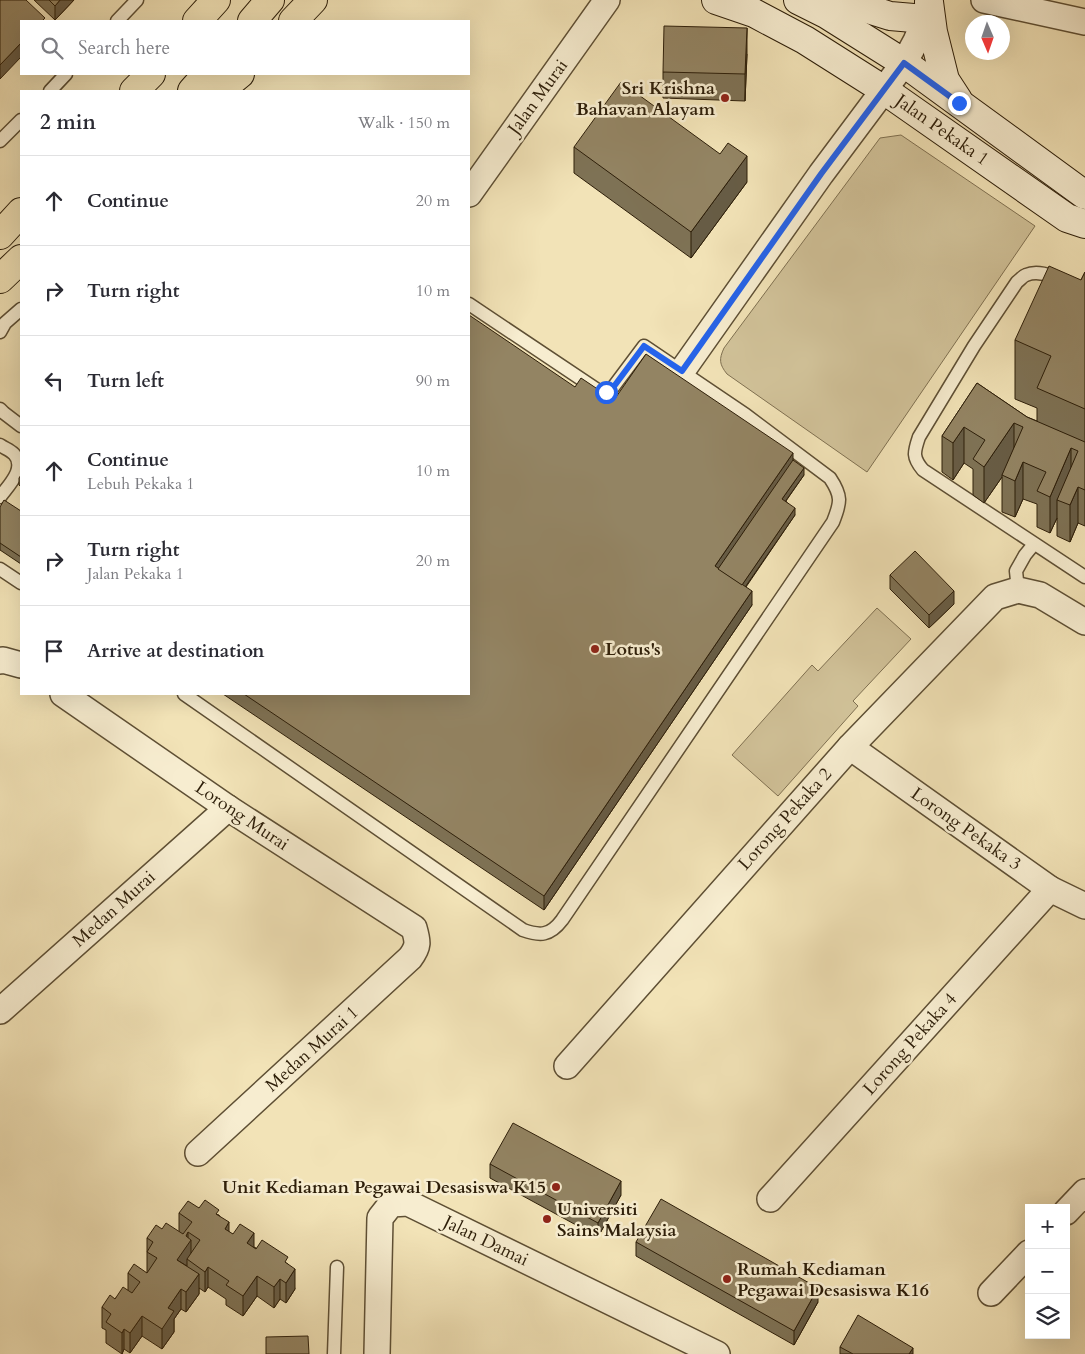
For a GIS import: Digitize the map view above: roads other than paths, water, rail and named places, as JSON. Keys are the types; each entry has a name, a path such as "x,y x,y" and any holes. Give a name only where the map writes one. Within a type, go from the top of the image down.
{"main road":[{"path":"198,20 216,0"},
{"path":"253,20 270,0"},
{"path":"294,20 314,0"},
{"name":"Jalan Pekaka 1","path":"716,0 754,13 805,40 884,90 1067,218 1085,224"},
{"path":"834,0 890,16 928,7 945,80 959,103"},
{"name":"Jalan Pekaka 1","path":"809,1 826,14 904,63 1085,195"},
{"path":"135,90 150,75"},
{"path":"193,90 206,75"},
{"path":"217,90 223,88 239,75"},
{"path":"0,235 20,213"},
{"path":"0,280 20,261"}],"street":[{"name":"Jalan Murai","path":"470,193 607,0"},
{"path":"984,0 1085,22"},
{"path":"682,371 821,174 904,63 916,41 928,7"},
{"path":"1018,590 1040,595 1085,622"},
{"name":"Lorong Pekaka 2","path":"567,1066 850,747 995,597 1018,590"},
{"name":"Lorong Murai","path":"64,695 228,808 414,928 418,940"},
{"name":"Lorong Pekaka 3","path":"850,747 1050,889 1085,906"},
{"name":"Medan Murai","path":"0,1011 228,808"},
{"name":"Lorong Pekaka 4","path":"770,1199 1050,889"},
{"name":"Medan Murai 1","path":"198,1153 410,958 417,949 418,940"},
{"path":"1070,1208 1085,1192"},
{"name":"Jalan Damai","path":"377,1354 380,1218 391,1204 408,1203 717,1354"},
{"path":"991,1293 1025,1256"}],"lane":[{"path":"117,20 137,0"},
{"path":"51,90 65,75"},
{"path":"0,140 20,121"},
{"path":"1085,293 1052,276 1037,272 1027,275 1017,282 974,346 919,437 914,450 916,461 923,470 1085,577"},
{"path":"185,695 523,930 536,935 546,933 557,927 833,522 839,508 838,491 830,478 746,415 644,346 611,390 606,392 599,391 470,305"},
{"path":"0,332 6,323 20,310"},
{"path":"0,409 20,425"},
{"path":"0,445 14,454 18,461 18,467 17,473 0,498"},
{"path":"1018,590 1016,571 1034,544"},
{"path":"0,569 20,582"},
{"path":"334,1354 337,1266"}],"place":[{"name":"Sri Krishna Bahavan Alayam","path":"725,98"},
{"name":"Lotus's","path":"595,649"},
{"name":"Unit Kediaman Pegawai Desasiswa K15","path":"556,1187"},
{"name":"Universiti Sains Malaysia","path":"547,1219"},
{"name":"Rumah Kediaman Pegawai Desasiswa K16","path":"727,1279"}]}
